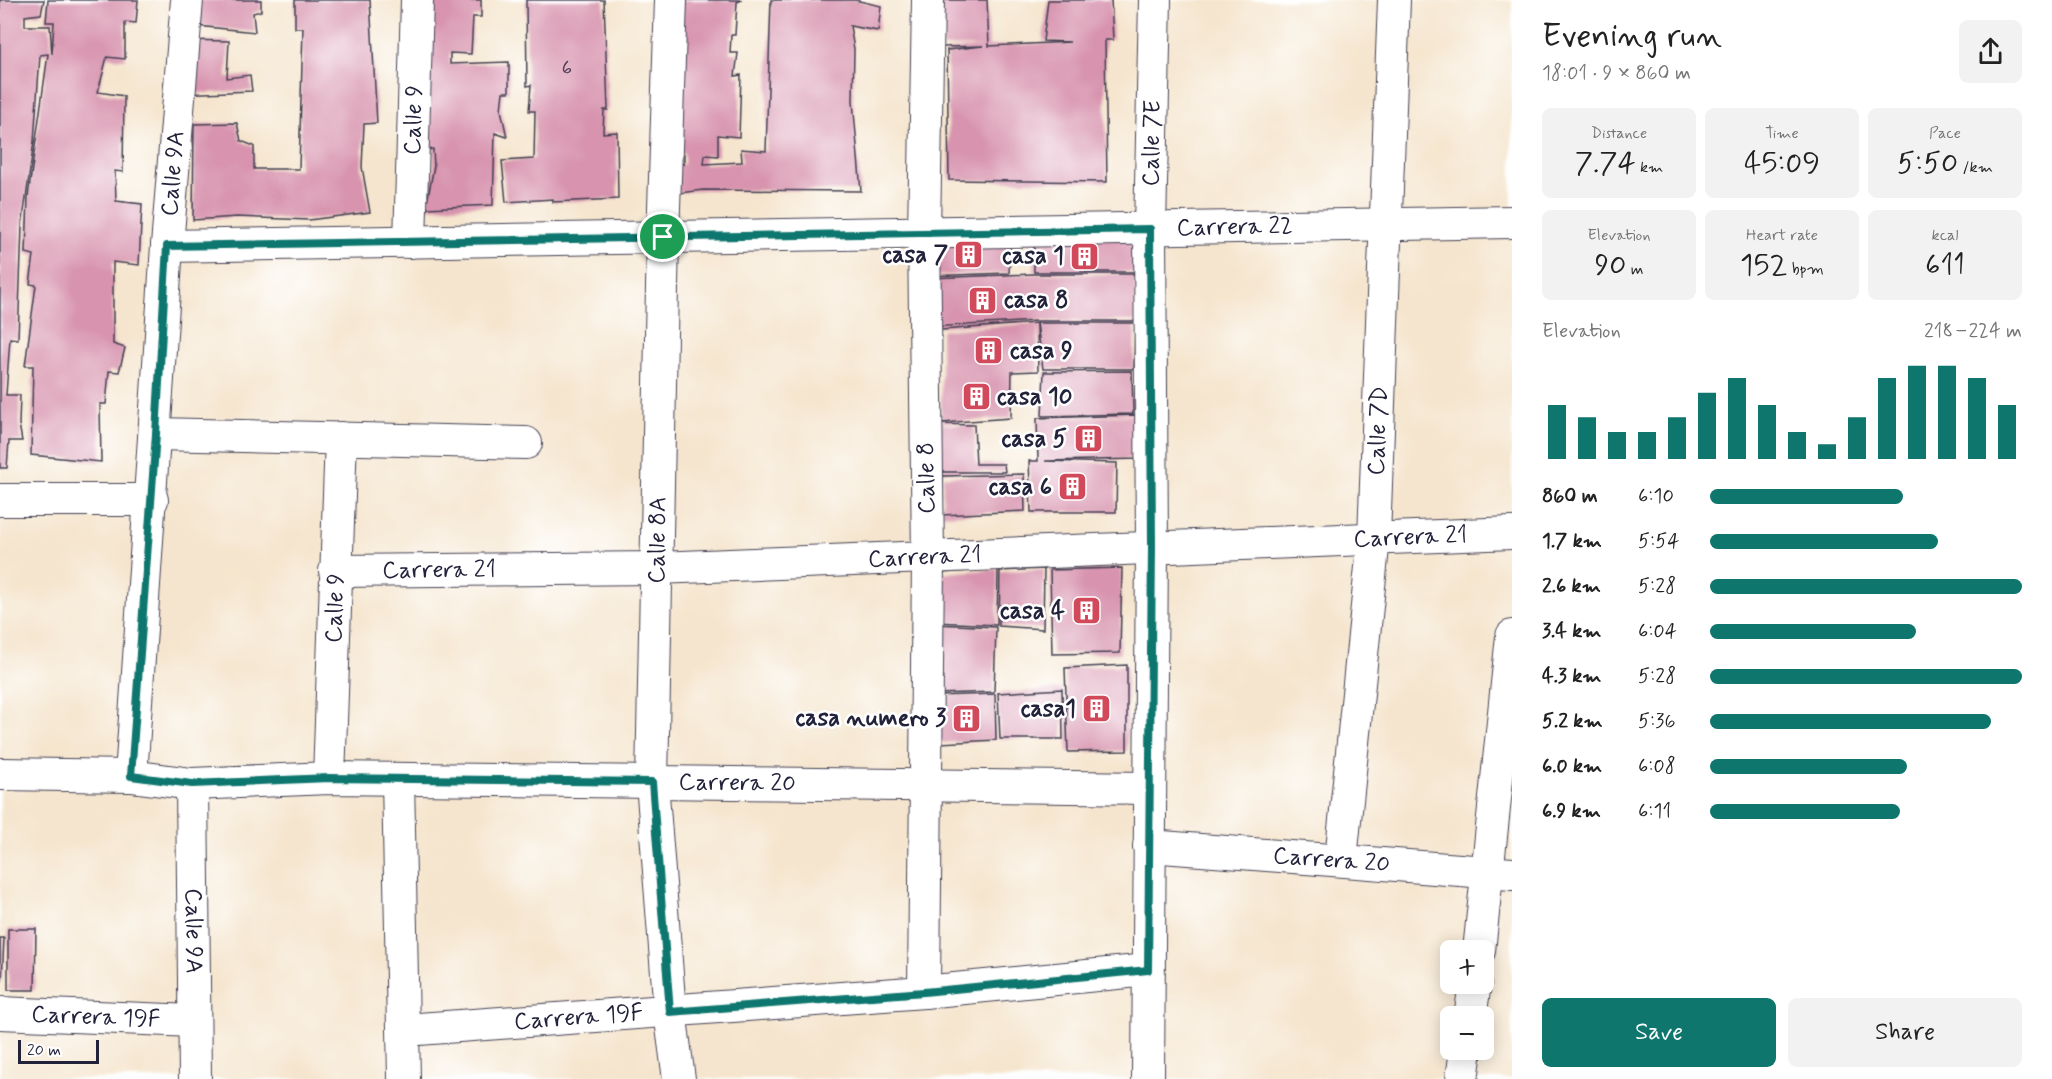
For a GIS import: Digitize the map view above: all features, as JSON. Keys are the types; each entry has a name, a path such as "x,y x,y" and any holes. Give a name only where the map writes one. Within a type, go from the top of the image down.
{"street":[{"name":"Calle 9A","path":"131,776 152,500 167,246 187,0"},
{"name":"Calle 9","path":"410,242 417,0"},
{"name":"Calle 8A","path":"671,0 663,237 652,782 670,1012 679,1079"},
{"name":"Calle 8","path":"924,992 928,558 924,233 928,0"},
{"name":"Calle 7E","path":"1148,1079 1152,547 1150,229 1155,0"},
{"name":"Calle 7D","path":"1341,859 1374,538 1394,0"},
{"name":"Carrera 22","path":"167,246 1512,222"},
{"path":"156,434 526,443"},
{"name":"Calle 9","path":"329,778 341,438"},
{"path":"0,500 152,500"},
{"name":"Carrera 21","path":"335,571 658,568 1512,533"},
{"path":"1482,940 1501,873 1512,636"},
{"name":"Carrera 20","path":"0,774 131,776 192,784 329,778 1150,789"},
{"path":"398,779 405,1030 404,1079"},
{"name":"Calle 9A","path":"192,784 195,1079"},
{"name":"Carrera 20","path":"1149,846 1501,873"},
{"name":"Carrera 19F","path":"405,1030 924,992 1148,970"},
{"name":"Carrera 19F","path":"0,1013 193,1021"},
{"path":"1462,1079 1465,1060"}],"building":[{"path":"0,0 44,0 41,14 25,16 25,26 50,26 52,54 54,22 46,22 48,0 138,0 136,23 125,22 125,59 107,57 98,92 124,96 123,172 115,171 116,201 142,204 139,265 113,262 113,344 125,348 119,372 109,371 106,404 100,404 101,462 31,455 33,366 25,366 36,285 30,284 34,255 26,253 28,197 48,54 40,55 34,141 22,226 18,339 10,338 6,395 20,395 19,424 22,441 9,441 7,468 0,468"},
{"path":"199,0 261,0 261,11 253,13 255,32 197,26"},
{"path":"295,0 370,0 377,123 364,124 362,167 370,212 309,220 237,217 193,220 194,124 237,123 241,141 254,146 254,169 299,169 303,28 295,28"},
{"path":"418,0 481,0 481,17 473,17 471,54 450,53 450,64 509,62 509,92 503,92 501,110 507,137 495,133 493,205 426,208 434,166 433,149 420,151"},
{"path":"526,0 604,0 608,110 604,110 603,133 617,132 618,199 506,202 502,161 534,159 535,111 529,111 531,85 527,86"},
{"path":"678,0 742,0 737,2 735,35 731,35 730,53 738,53 735,76 741,75 739,137 718,135 718,156 705,155 704,164 742,162 741,149 766,151 771,0 855,0 881,6 878,31 850,26 854,49 853,101 861,191 703,190 664,195 662,163 684,164 684,154 668,153"},
{"path":"938,0 987,0 989,46 1070,42 1043,41 1048,0 1111,0 1113,40 1105,40 1107,182 949,180 947,50 983,46 943,47"},
{"path":"180,40 229,41 227,78 250,75 252,91 180,94"},
{"name":"casa 1","path":"1138,233 1136,272 1034,272 1034,241"},
{"name":"casa 7","path":"1011,236 1009,273 927,276 929,237"},
{"path":"1033,274 1135,274 1136,321 1037,321 930,327 930,278"},
{"path":"1037,323 1135,323 1134,369 1043,369"},
{"path":"1037,323 1038,371 1012,372 1011,418 941,423 941,330"},
{"path":"1132,371 1133,414 1042,416 1044,372"},
{"path":"1137,415 1139,459 1045,461 1117,463 1116,512 1031,512 1029,461 1038,461 1037,418"},
{"path":"936,424 974,425 976,464 1004,464 1005,472 938,472"},
{"path":"1024,474 1025,511 942,515 943,476"},
{"name":"casa 4","path":"1122,568 1120,653 1052,654 1050,570"},
{"name":"casa 6","path":"998,569 997,625 936,622 942,573"},
{"path":"1044,569 1043,629 999,626 1000,571"},
{"path":"935,624 996,627 994,692 936,694"},
{"name":"casa1","path":"1127,665 1127,751 1068,752 1065,668"},
{"path":"1062,689 1063,739 1000,739 998,693"},
{"name":"casa numero 3","path":"995,694 996,740 940,743 937,696"},
{"path":"8,929 36,929 35,990 8,990"},
{"path":"0,938 4,938 2,981 0,981"}],"place":[{"name":"casa 7","path":"969,255"},
{"name":"casa 1","path":"1085,256"},
{"name":"casa 8","path":"983,300"},
{"name":"casa 9","path":"989,351"},
{"name":"casa 10","path":"976,397"},
{"name":"casa 5","path":"1088,439"},
{"name":"casa 6","path":"1073,487"},
{"name":"casa 4","path":"1086,611"},
{"name":"casa1","path":"1097,709"},
{"name":"casa numero 3","path":"967,718"}],"route":[{"path":"1150,229 1152,547 1148,970 924,992 670,1012 652,782 329,778 192,784 131,776 167,246 663,237 1150,229"}]}
